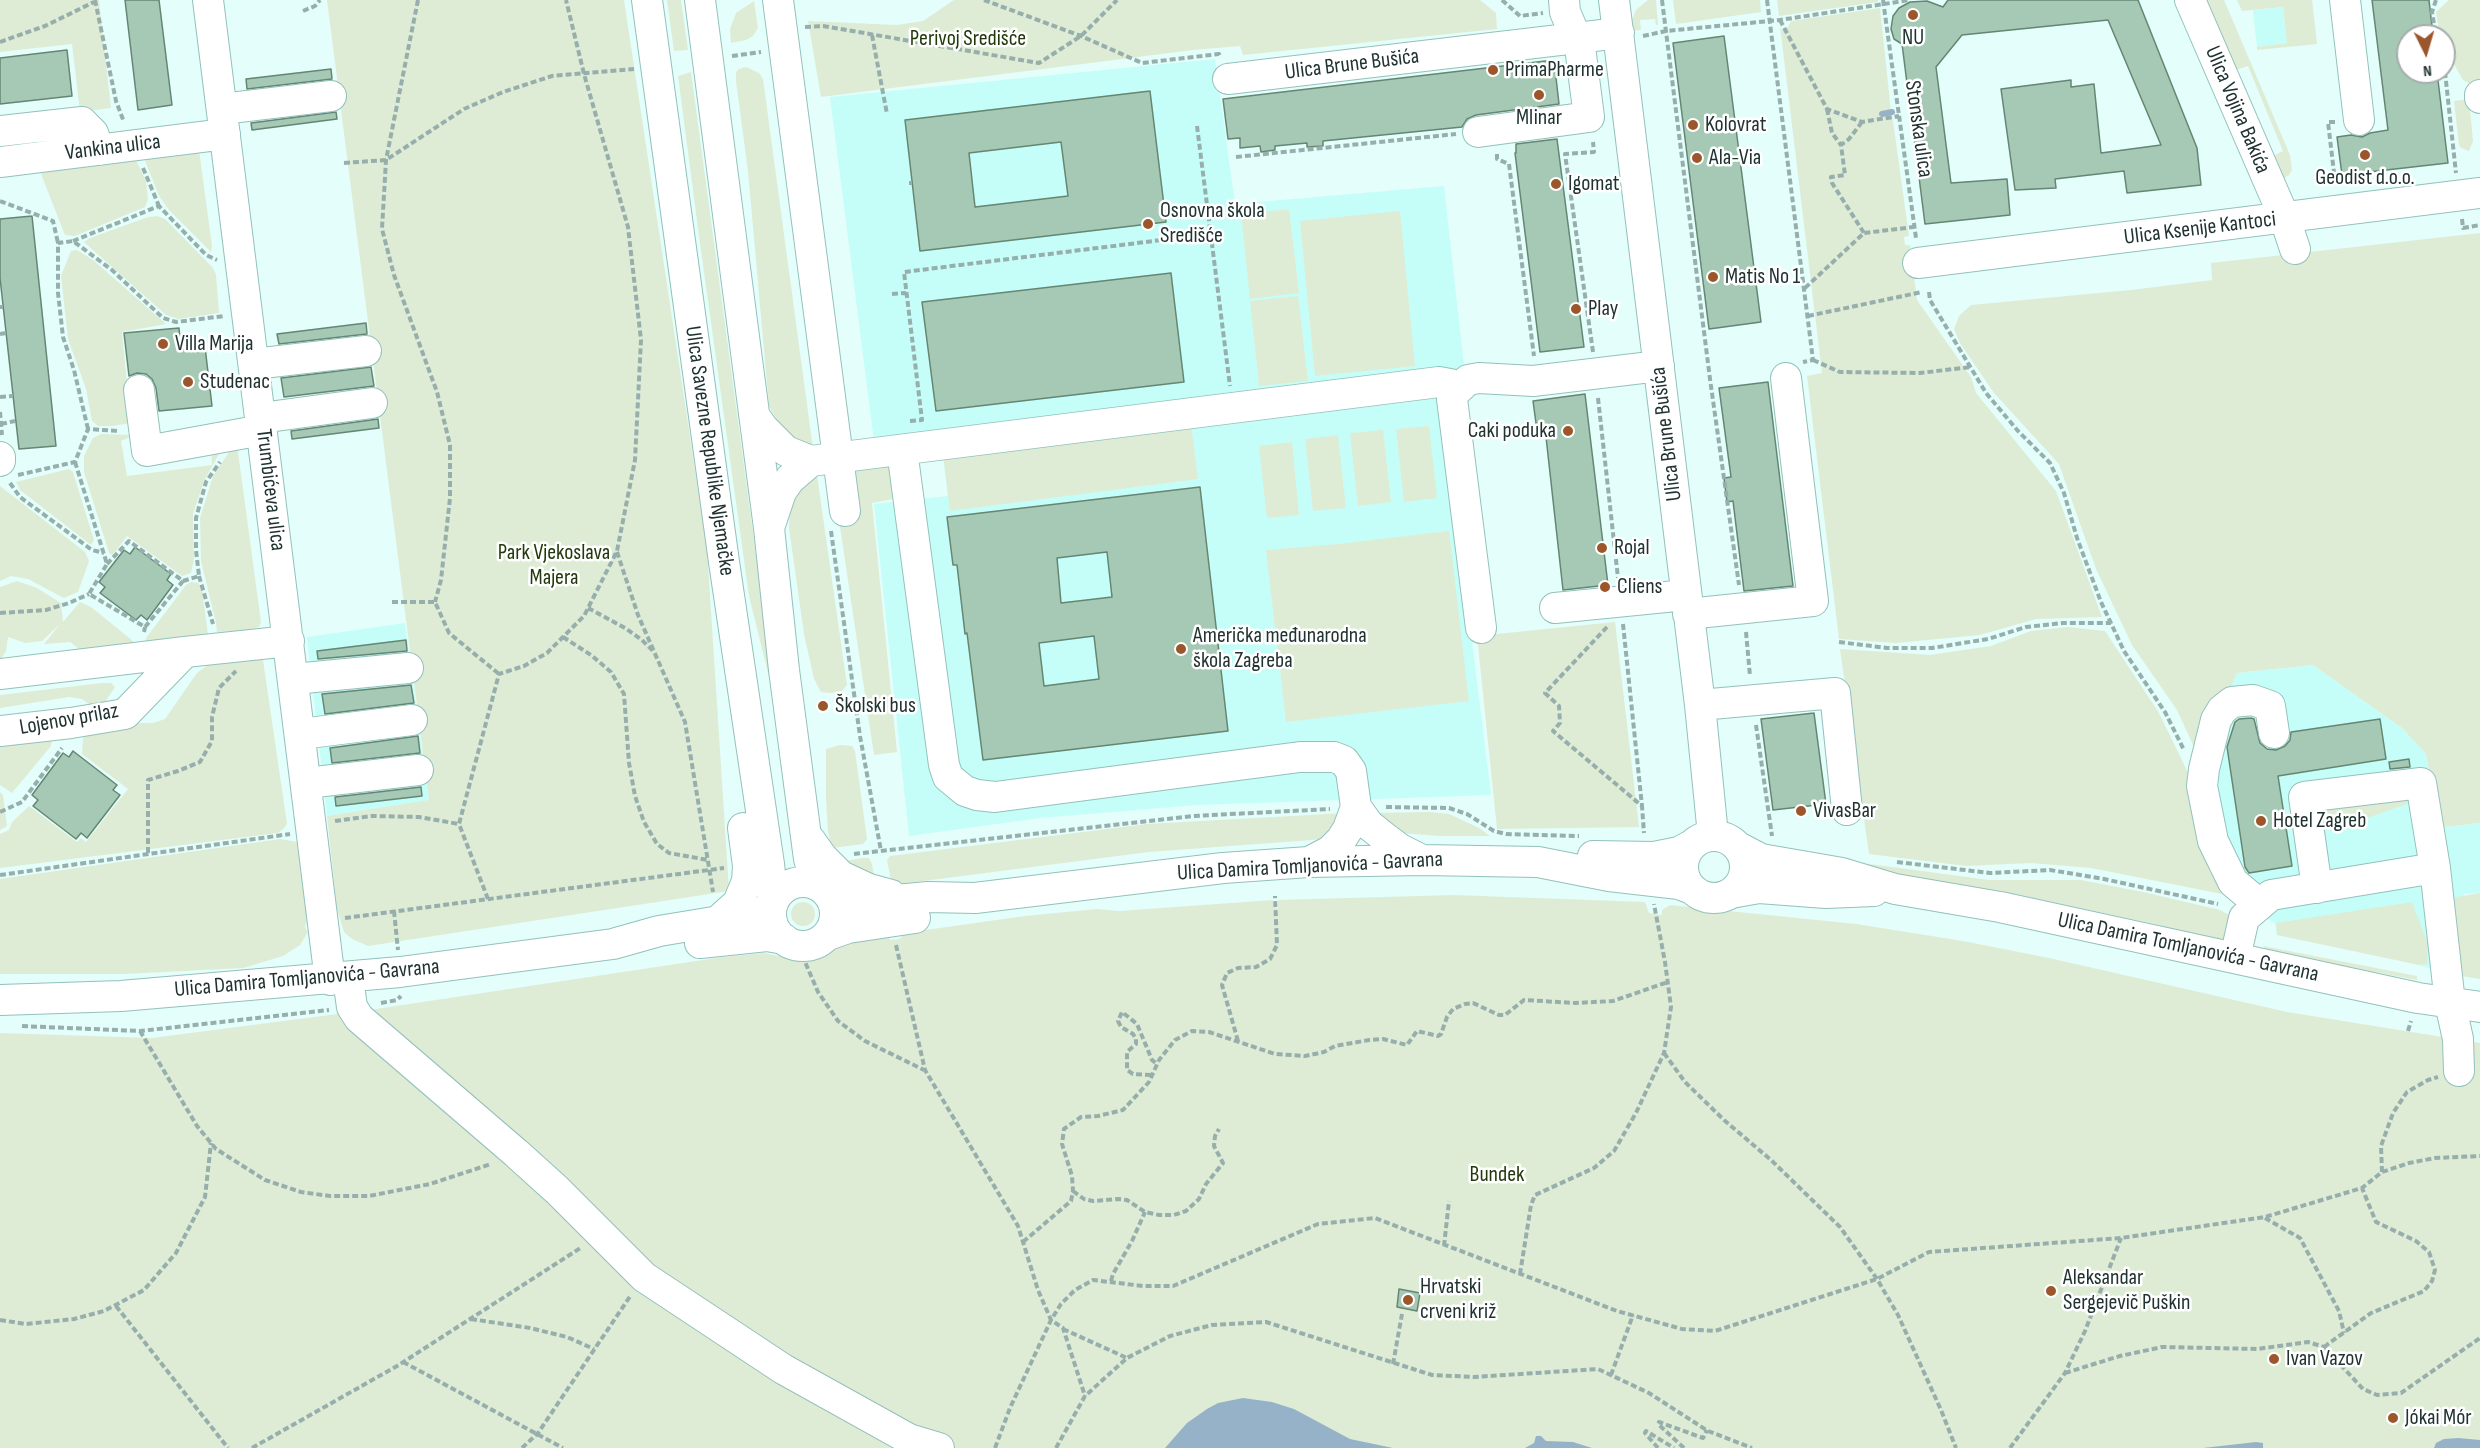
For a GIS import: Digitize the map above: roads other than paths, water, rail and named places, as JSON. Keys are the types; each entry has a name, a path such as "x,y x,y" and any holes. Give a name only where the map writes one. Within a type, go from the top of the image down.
{"street":[{"name":"Trumbićeva ulica","path":"208,0 307,783 307,832 339,979 352,1007 366,1024 557,1190 644,1277 783,1369 906,1444"},
{"name":"Ulica Savezne Republike Njemačke","path":"647,0 724,562 769,864 772,905"},
{"path":"700,0 811,869 826,892 836,915 828,935 811,945 792,944 793,947 774,928 772,905 784,887 793,883 802,881 826,892"},
{"path":"778,0 825,459 845,511"},
{"name":"Ulica Brune Bušića","path":"1614,0 1629,35 1630,124 1700,705 1701,841"},
{"name":"Ulica Vojina Bakića","path":"2190,0 2285,219 2295,249"},
{"path":"2345,0 2359,120"},
{"path":"1553,7 1565,12 1580,47 1589,117 1491,134 1591,129 1630,124"},
{"name":"Ulica Brune Bušića","path":"1224,72 1576,38 1629,35"},
{"name":"Vankina ulica","path":"0,162 134,146 331,96"},
{"path":"0,130 82,122 93,133 99,150"},
{"name":"Ulica Ksenije Kantoci","path":"1918,263 2480,193"},
{"path":"254,364 366,351"},
{"path":"1481,628 1452,399 1460,386 1468,380 1479,378 1533,381 1659,366"},
{"path":"1555,608 1814,601 1786,378"},
{"path":"754,415 763,428 786,451 825,459 1439,382 1460,386"},
{"path":"139,390 147,451 261,424 372,403"},
{"path":"902,450 944,765 948,777 965,791 985,797 1321,756 1334,757 1344,761 1351,771 1356,807 1348,829 1341,840 1330,851 1309,862"},
{"path":"769,528 775,507 790,478 825,459"},
{"path":"716,911 730,911 744,892 748,866 724,684 724,562"},
{"path":"0,674 289,641"},
{"name":"Lojenov prilaz","path":"0,731 124,714 185,652"},
{"path":"294,679 408,668"},
{"path":"1700,705 1835,693 1847,810"},
{"path":"2259,904 2234,882 2213,841 2202,786 2216,720 2222,710 2232,702 2253,700 2270,706 2274,733"},
{"path":"301,734 412,720"},
{"path":"307,783 418,770"},
{"path":"2317,888 2304,797 2421,783 2435,868 2450,1003 2458,1039 2459,1071"},
{"path":"1356,807 1369,825 1400,849 1422,860"},
{"path":"806,833 822,857 841,876 852,883 888,894 912,898"},
{"path":"1692,889 1683,873 1683,864 1701,841"},
{"name":"Ulica Damira Tomljanovića - Gavrana","path":"826,892 844,903 854,904 912,898 975,898 1191,871 1309,862 1422,860 1538,862 1585,856 1654,857 1679,852 1701,841 1732,841 1751,856 1842,873 1895,889 2000,907 2411,996 2480,1006"},
{"path":"1731,893 1739,887 1744,878 1746,868 1740,848"},
{"name":"Ulica Damira Tomljanovića - Gavrana","path":"1538,862 1591,873 1679,884 1707,897 1715,898 1759,888 1826,893 1895,889"},
{"path":"2235,958 2244,918 2271,895 2435,868"},
{"name":"Ulica Damira Tomljanovića - Gavrana","path":"828,935 848,928 937,912 975,898"},
{"name":"Ulica Damira Tomljanovića - Gavrana","path":"613,944 716,911 756,915 772,905"},
{"name":"Ulica Damira Tomljanovića - Gavrana","path":"6,1013 121,996 339,979 613,944 668,945 767,936 793,947"},
{"path":"906,1444 939,1448"}],"waterway":[{"path":"1882,114 1892,112"}],"place":[{"name":"NU","path":"1913,15"},
{"name":"PrimaPharme","path":"1493,70"},
{"name":"Mlinar","path":"1539,95"},
{"name":"Kolovrat","path":"1693,125"},
{"name":"Geodist d.o.o.","path":"2365,155"},
{"name":"Ala-Via","path":"1697,158"},
{"name":"Igomat","path":"1556,184"},
{"name":"Osnovna škola Središće","path":"1148,224"},
{"name":"Matis No 1","path":"1713,277"},
{"name":"Play","path":"1576,309"},
{"name":"Villa Marija","path":"163,344"},
{"name":"Studenac","path":"188,382"},
{"name":"Caki poduka","path":"1568,431"},
{"name":"Rojal","path":"1602,548"},
{"name":"Cliens","path":"1605,587"},
{"name":"Američka međunarodna škola Zagreba","path":"1181,649"},
{"name":"Školski bus","path":"823,706"},
{"name":"VivasBar","path":"1801,811"},
{"name":"Hotel Zagreb","path":"2261,821"},
{"name":"Aleksandar Sergejevič Puškin","path":"2051,1291"},
{"name":"Hrvatski crveni križ","path":"1408,1300"},
{"name":"Ivan Vazov","path":"2274,1359"},
{"name":"Jókai Mór","path":"2393,1418"}],"park label":[{"name":"Perivoj Središće","path":"968,39"},
{"name":"Park Vjekoslava Majera","path":"554,566"},
{"name":"Bundek","path":"1497,1175"}]}
